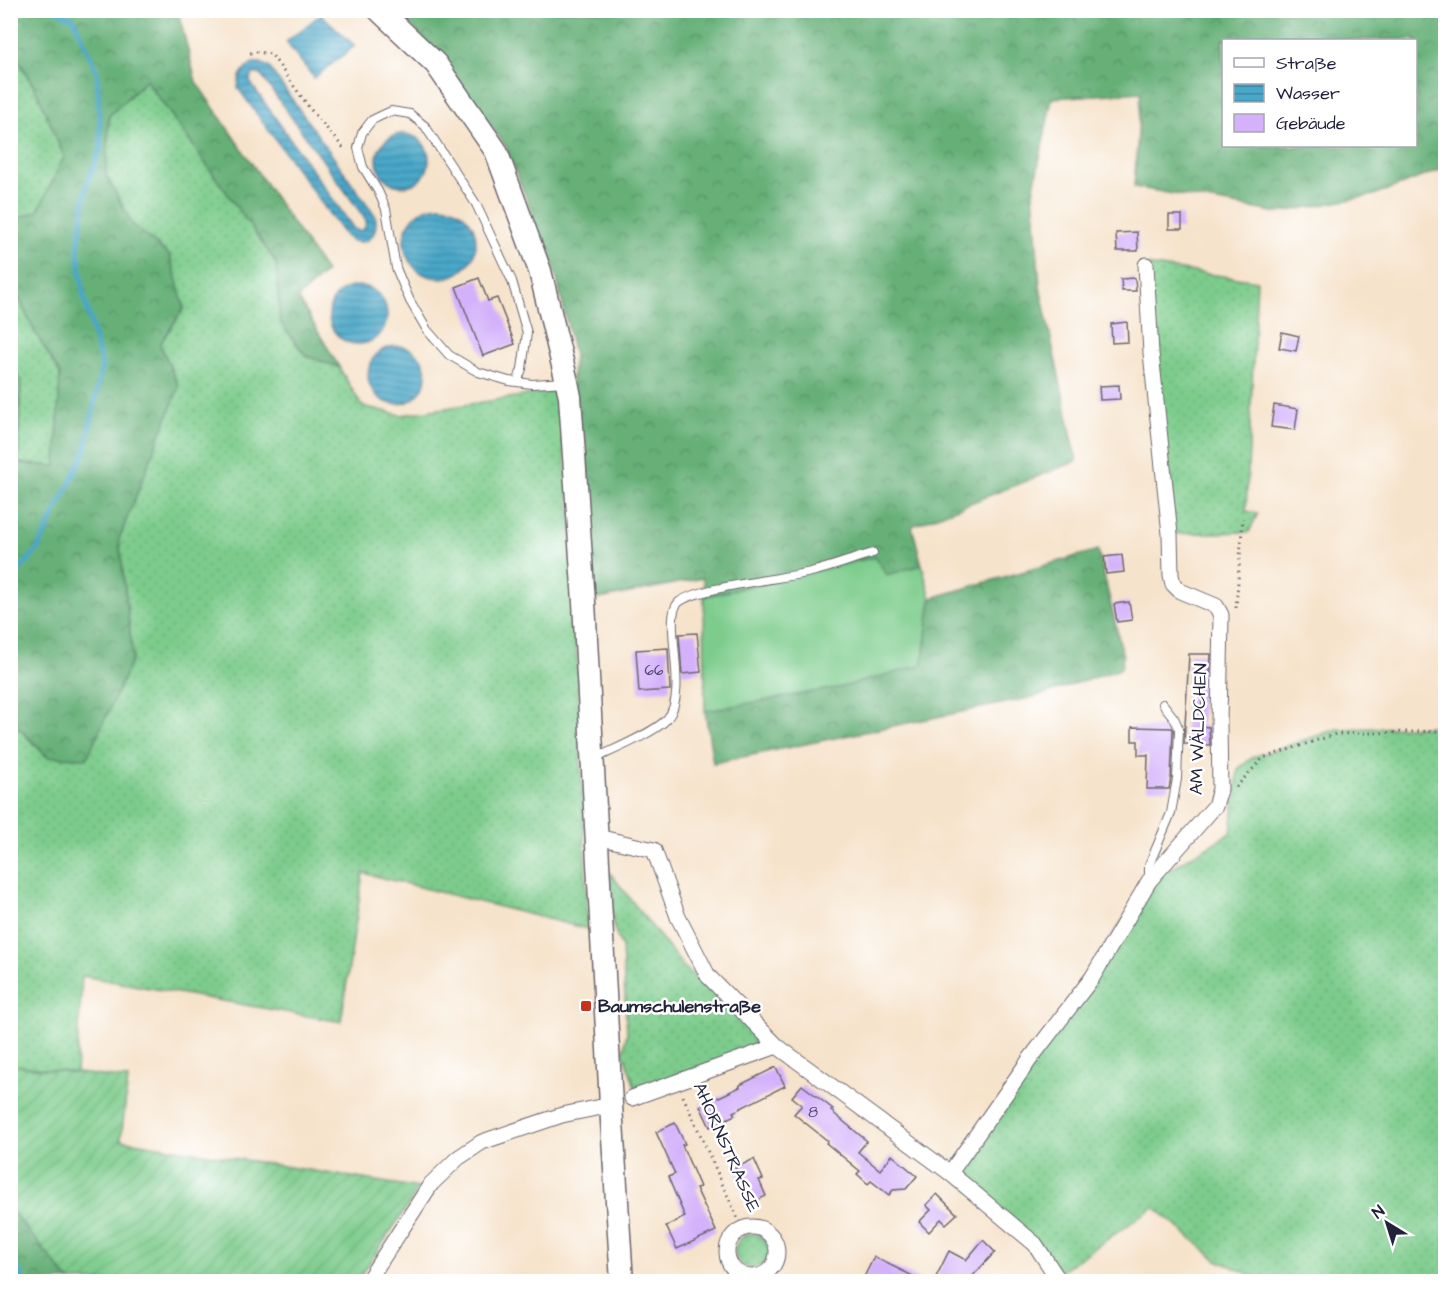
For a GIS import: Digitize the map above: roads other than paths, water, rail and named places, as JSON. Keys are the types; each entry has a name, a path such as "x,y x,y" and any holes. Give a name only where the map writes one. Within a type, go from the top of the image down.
{"main road":[{"path":"380,10 436,64 496,151 540,271 570,397 584,591 597,839 621,1102 622,1281"}],"street":[{"name":"AM WÄLDCHEN","path":"950,1173 1030,1059 1092,978 1149,880 1215,806 1220,789 1221,615 1216,606 1180,591 1173,584 1171,575 1170,534 1151,353 1146,265"},
{"path":"597,839 654,850 678,917 708,976 777,1046 950,1173 1035,1244 1060,1281"},
{"path":"367,1281 431,1184 458,1158 482,1142 562,1114 621,1102 777,1046"},
{"name":"AHORNSTRASSE","path":"754,1226 766,1230 774,1239 778,1251 775,1263 757,1279 742,1275 731,1265 727,1252 731,1238 742,1228 754,1226"}],"lane":[{"path":"517,382 522,369 527,333 512,281 476,204 425,126 410,114 391,111 372,120 362,133 358,148 363,166 386,209 396,268 410,301 427,330 449,355 478,372 517,382 532,384 567,382"},
{"path":"593,759 642,736 668,718 675,701 673,621 675,606 680,600 690,595 812,572 873,553"},
{"path":"1149,880 1149,865 1171,813 1177,779 1179,729 1163,704"}],"water":[{"path":"321,14 355,46 314,78 286,42"},
{"path":"253,63 261,63 269,67 375,215 375,229 370,239 359,242 346,237 238,88 242,73","holes":["260,74 366,220 365,228 360,231 354,229 250,82 251,76"]},
{"path":"403,134 417,138 425,146 429,160 425,174 417,182 403,186 389,182 381,174 377,160 381,146 389,138"},
{"path":"433,206 447,206 466,216 476,235 476,249 466,268 447,278 433,278 414,268 404,249 404,235 414,216"},
{"path":"358,286 369,288 379,294 385,304 387,315 385,326 379,336 369,342 358,344 347,342 337,336 331,326 329,315 331,304 337,294 347,288"},
{"path":"397,346 408,348 421,359 426,375 424,386 413,399 397,404 386,402 373,391 368,375 370,364 381,351"}],"waterway":[{"path":"10,581 37,550 85,452 102,366 83,293 78,250 86,186 101,148 97,73 74,19 56,10"},
{"path":"10,1258 26,1282"}],"place":[{"name":"Baumschulenstraße","path":"586,1006"}]}
